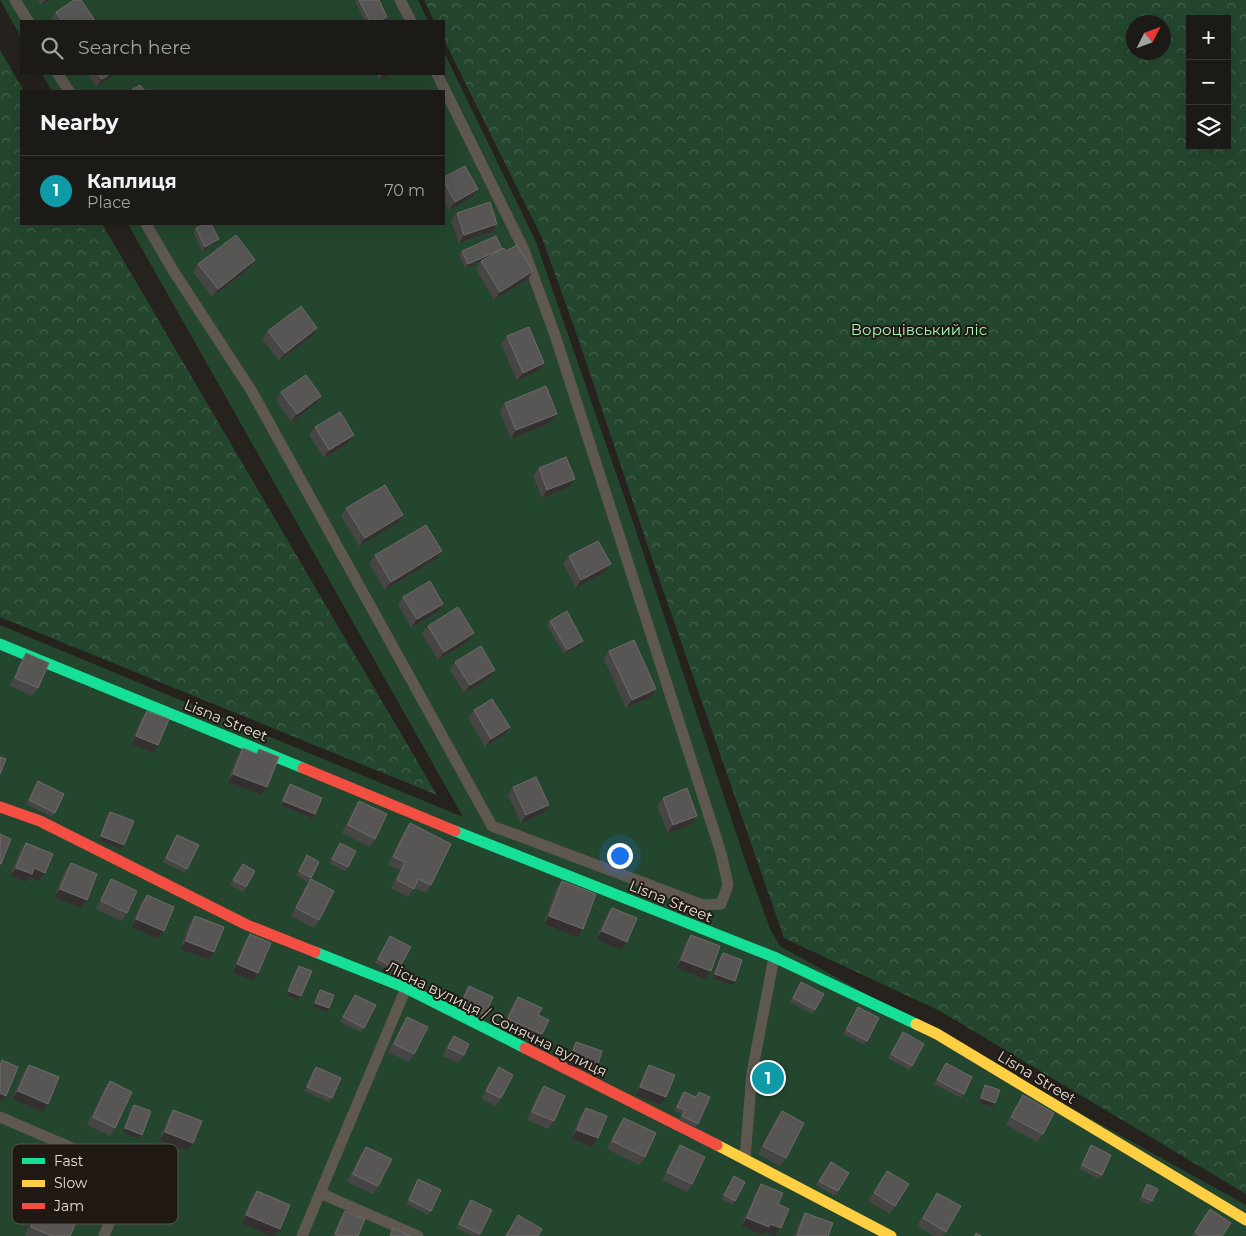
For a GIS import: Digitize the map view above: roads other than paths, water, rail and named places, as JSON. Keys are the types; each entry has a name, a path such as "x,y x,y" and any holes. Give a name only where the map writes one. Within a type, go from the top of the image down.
{"street":[{"name":"Lisna Street","path":"0,644 504,851 774,957 937,1034 1246,1220"},
{"name":"Лісна вулиця / Сонячна вулиця","path":"0,807 40,821 247,925 406,988 745,1159 891,1236"}],"lane":[{"path":"16,0 27,20"},
{"path":"400,0 410,20"},
{"path":"59,75 68,90"},
{"path":"437,75 445,90"},
{"path":"147,225 174,272 251,390 492,826 703,905 721,904 728,885 721,853 555,335 524,250 445,90"},
{"path":"745,1159 752,1073 774,957"},
{"path":"302,1236 406,988"},
{"path":"0,1117 63,1144"},
{"path":"320,1193 418,1236"},
{"path":"104,1236 109,1224"}],"place":[{"name":"Каплиця","path":"768,1078"}],"park label":[{"name":"Вороцівський ліс","path":"919,329"}]}
